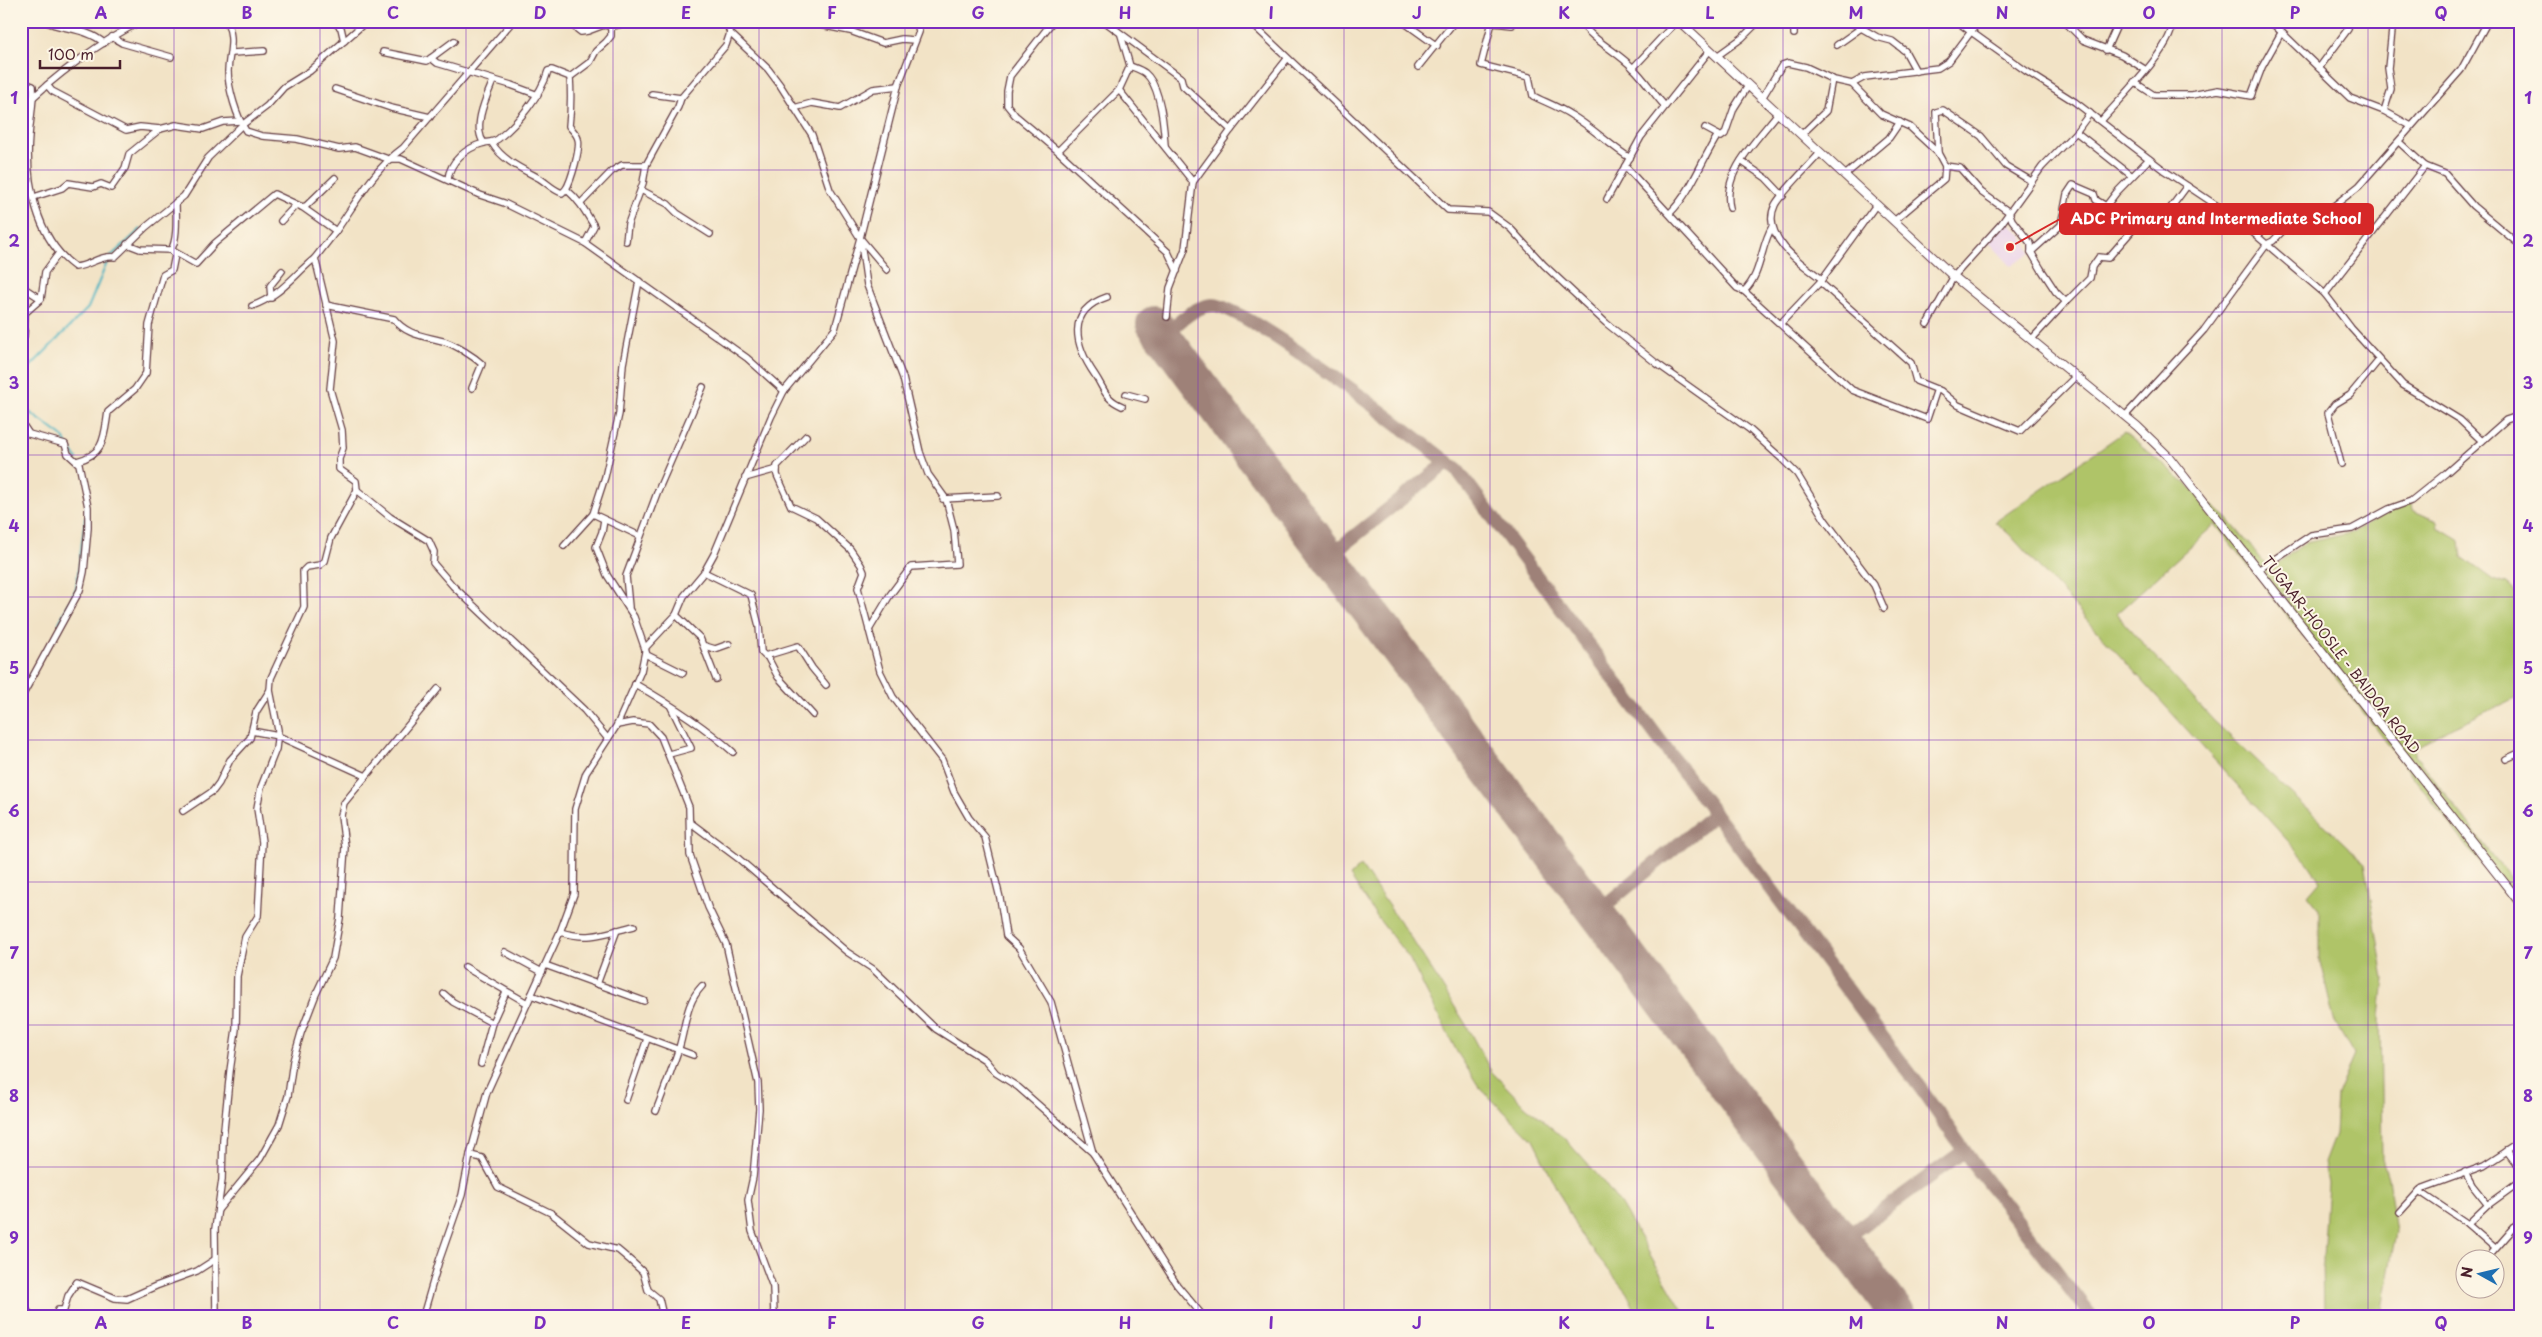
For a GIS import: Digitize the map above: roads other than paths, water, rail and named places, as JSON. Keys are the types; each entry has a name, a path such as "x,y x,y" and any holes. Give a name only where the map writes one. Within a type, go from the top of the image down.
{"main road":[{"path":"1678,21 1801,135"},
{"name":"TUGAAR-HOOSLE - BAIDOA ROAD","path":"1801,135 1954,276 2137,426 2168,456 2521,904"}],"street":[{"path":"44,21 74,28 97,37 104,43"},
{"path":"21,109 47,85 112,37 142,21"},
{"path":"227,21 232,35 229,83 241,123 246,131 262,136 297,139 339,149 355,147 388,159 401,159 480,195 504,203 585,243 747,358 784,391"},
{"path":"333,21 341,28 344,41"},
{"path":"21,82 33,86 34,96 31,105 29,137 29,174 34,197 46,233 59,252 75,266 84,266 100,258 116,257 127,244 184,196 208,158 241,123 267,106 284,87 310,71 367,21"},
{"path":"252,306 271,298 315,258 336,231 374,173 388,159 404,148 512,21"},
{"path":"572,25 581,32 588,32 604,25 611,27 633,21"},
{"path":"726,21 730,33 768,68 812,135 830,190 860,238 887,270"},
{"path":"423,1316 439,1261 462,1195 470,1154 487,1092 560,932 574,894 575,809 586,773 617,725 635,684 646,647 676,615 684,596 704,572 770,417 784,391 835,329 898,86 914,40 919,32 917,21"},
{"path":"1053,21 1010,76 1007,91 1008,105 1015,116 1058,151 1168,252 1177,271"},
{"path":"1104,21 1181,78 1183,86 1231,130"},
{"path":"1249,21 1448,210 1488,212 1510,228 1544,265 1606,323 1656,363 1749,429 1782,459 1797,474 1825,520 1874,585 1884,608"},
{"path":"1402,21 1437,46"},
{"path":"1418,67 1437,46 1455,21"},
{"path":"1513,21 1512,25 1494,23 1491,26 1481,65 1529,77 1532,96 1570,114 1590,128 1606,143 1630,158"},
{"path":"1580,21 1586,32 1609,46 1633,68 1664,105"},
{"path":"1633,68 1678,21"},
{"path":"1717,56 1742,38 1759,21"},
{"path":"1794,21 1794,34"},
{"path":"1849,21 1877,37 1892,41 1905,51 1916,71"},
{"path":"1956,21 2026,71 2090,113 2148,159 2237,219 2325,294 2351,328 2403,385 2460,420 2482,441"},
{"path":"1852,84 1865,77 1938,68 1949,61 1979,21"},
{"path":"2064,21 2083,40 2122,55 2146,70"},
{"path":"2106,50 2119,21"},
{"path":"2101,121 2164,47 2173,27 2172,21"},
{"path":"2270,21 2350,98 2384,111 2411,126"},
{"path":"2384,111 2391,89 2388,68 2393,21"},
{"path":"2125,416 2204,330 2267,244 2273,241 2295,218 2305,221 2312,218 2330,208 2360,186 2461,70 2488,21"},
{"path":"805,22 850,32 883,43 902,39 914,40"},
{"path":"570,77 590,62 596,51 611,36 611,27"},
{"path":"1837,45 1861,28"},
{"path":"2319,68 2348,29"},
{"path":"626,241 628,224 641,190 646,166 681,98 726,45 730,33"},
{"path":"2134,82 2154,96 2192,95 2218,90 2251,96 2262,67 2282,33"},
{"path":"1058,151 1119,90 1130,66 1121,35"},
{"path":"112,37 122,43 171,57"},
{"path":"383,52 427,61 454,41"},
{"path":"232,53 264,50"},
{"path":"1607,199 1641,137 1664,105 1675,97 1710,50"},
{"path":"431,58 437,63 538,95"},
{"path":"1167,317 1170,288 1185,249 1193,182 1231,130 1288,59"},
{"path":"1762,98 1782,65 1788,63 1815,70 1832,79 1852,84 1881,114 1910,127 1938,153 1945,166 1944,179 1894,222"},
{"path":"1130,66 1146,74 1156,94 1164,114 1165,146"},
{"path":"448,179 449,169 457,157 484,143 492,143 514,124 543,88 548,71 552,70 570,77"},
{"path":"492,143 514,165 562,193 574,172 579,142 578,137 569,126 572,112 569,97 570,77"},
{"path":"1801,135 1823,117 1826,111 1832,79"},
{"path":"484,143 479,138 480,126 484,102 493,81"},
{"path":"47,85 52,91 126,130 140,127 160,129 176,125 203,129 224,122 241,123"},
{"path":"794,108 812,104 840,108 873,89 898,86"},
{"path":"1706,128 1721,137 1725,134 1734,108 1748,86"},
{"path":"335,89 391,108 430,117"},
{"path":"1119,90 1193,182"},
{"path":"652,94 681,98"},
{"path":"1938,153 1936,112 1943,110 1981,136 2006,166 2031,181"},
{"path":"1730,208 1728,201 1731,180 1741,161 1778,113"},
{"path":"1927,324 1954,276 2009,212 2042,167 2076,132 2090,113"},
{"path":"1845,175 1889,138 1900,122"},
{"path":"34,197 56,190 68,183 93,187 101,184 110,188 125,168 129,154 160,129"},
{"path":"2076,132 2132,176"},
{"path":"1670,213 1692,185 1703,158 1718,136"},
{"path":"2399,142 2425,166 2445,174 2473,206 2521,246"},
{"path":"1744,291 1758,270 1765,239 1772,227 1775,206 1820,153"},
{"path":"2032,252 2061,225 2067,194 2073,185 2094,194 2096,200 2106,206 2148,159"},
{"path":"1741,161 1766,178 1783,196"},
{"path":"582,202 612,170 622,165 646,166"},
{"path":"1625,166 1737,288 1744,291 1781,323 1852,390 1927,419 1937,389"},
{"path":"1945,166 1960,168 1981,192 2009,212 2012,220 2031,244 2032,252 2056,292 2066,302"},
{"path":"2325,294 2425,166"},
{"path":"21,179 29,174"},
{"path":"281,221 299,206 306,206 335,178"},
{"path":"2031,340 2090,278 2092,267 2099,257 2108,258 2119,248 2143,218 2158,225 2187,186"},
{"path":"566,189 582,202 585,214 594,226 585,243"},
{"path":"641,190 668,204 677,213 710,234"},
{"path":"127,244 140,248 171,250 196,264 215,243 274,194 299,206 336,231"},
{"path":"171,250 176,234 174,225 176,202"},
{"path":"1781,323 1821,281 1876,205"},
{"path":"1772,227 1786,250 1911,363 1916,380 1937,389 1958,405 2020,431 2076,376"},
{"path":"860,238 866,285 903,378 920,452 928,474 946,499 950,512 954,530 957,564 911,567 890,595 869,630"},
{"path":"77,461 91,458 104,442 108,412 135,388 146,373 150,325 164,275 172,270 175,255 171,250"},
{"path":"21,339 24,336 25,313 41,299 45,272 59,252"},
{"path":"315,258 326,294 326,305 335,341 330,389 342,430 343,448 339,459 339,469 356,481 358,490 390,517 429,542 434,552 433,564 453,586 584,710 608,739"},
{"path":"271,298 270,286 282,271"},
{"path":"564,546 593,514 605,477 619,414 624,364 639,281"},
{"path":"21,286 41,299"},
{"path":"1107,298 1093,302 1080,314 1079,349 1109,400 1122,406"},
{"path":"326,305 394,319 402,329 448,343 458,348 482,364 472,388"},
{"path":"2341,464 2328,413 2335,404 2350,395 2379,360"},
{"path":"629,607 626,576 640,536 704,387"},
{"path":"1126,394 1145,399"},
{"path":"2258,570 2311,535 2352,529 2389,509 2411,501 2506,420 2521,415"},
{"path":"21,422 29,434 64,444 68,454 77,461 88,507 88,528 80,590 21,698"},
{"path":"806,436 777,466 777,475 791,506 816,518 850,549 861,564 864,572 858,588 880,672 894,697 942,760 954,792 969,818 984,837 1000,898 1006,936 1019,948 1051,1002 1093,1154"},
{"path":"745,478 777,469"},
{"path":"216,1316 214,1260 223,1139 236,1029 237,976 245,937 258,916 262,842 257,808 261,787 276,749 278,736 270,690 271,678 304,607 303,571 307,567 320,565 325,561 332,538 358,490"},
{"path":"943,499 998,496"},
{"path":"943,499 950,512"},
{"path":"943,499 956,534 958,560"},
{"path":"593,514 640,536"},
{"path":"604,520 596,547 607,575 629,607 646,647 647,655 683,673"},
{"path":"704,572 752,596 759,626 761,652 767,656 778,677 813,715"},
{"path":"676,615 692,628 705,646 716,679"},
{"path":"705,646 715,649 728,644"},
{"path":"767,656 798,646 826,685"},
{"path":"635,684 670,704 686,718 697,722 733,752"},
{"path":"218,1210 260,1159 279,1125 288,1096 293,1061 301,1032 333,958 340,918 345,846 342,810 344,803 438,689"},
{"path":"184,811 214,790 219,783 226,766 250,738 256,712 270,690"},
{"path":"669,754 691,748 670,704"},
{"path":"617,725 633,722 649,724 661,737 689,807 691,823 690,855 708,906 726,944 758,1082 759,1109 753,1177 748,1200 752,1231 773,1287 774,1316"},
{"path":"252,731 278,736 366,776"},
{"path":"2506,759 2521,752"},
{"path":"691,823 739,859 846,952 873,970 936,1028 985,1060 996,1073 1018,1087 1093,1154 1177,1284 1203,1316"},
{"path":"560,932 584,937 596,937 634,926"},
{"path":"597,984 617,930"},
{"path":"505,952 542,972"},
{"path":"545,965 644,1001"},
{"path":"465,967 527,1003"},
{"path":"656,1111 678,1050 687,1010 693,996 702,986"},
{"path":"481,1064 492,1023 506,992"},
{"path":"444,994 454,1002 492,1023"},
{"path":"531,995 693,1055"},
{"path":"626,1100 647,1039"},
{"path":"2400,1212 2419,1191 2434,1183 2484,1166 2521,1142"},
{"path":"2507,1152 2521,1170"},
{"path":"470,1154 482,1158 498,1187 551,1213 589,1243 618,1250 643,1272 648,1290 659,1299 663,1316"},
{"path":"2465,1172 2472,1185 2488,1205"},
{"path":"2468,1224 2488,1205 2521,1182"},
{"path":"2419,1191 2468,1224 2494,1251 2521,1220"},
{"path":"55,1316 58,1310 64,1310 68,1296 77,1282 116,1298 127,1299 197,1271 214,1260"},
{"path":"21,1302 31,1316"}],"waterway":[{"path":"111,256 141,229"},
{"path":"21,376 88,308 108,260"},
{"path":"21,406 62,436 77,459"},
{"path":"59,623 76,589 85,518"},
{"path":"21,691 31,673"}],"place":[{"name":"ADC Primary and Intermediate School","path":"2010,247"}]}
